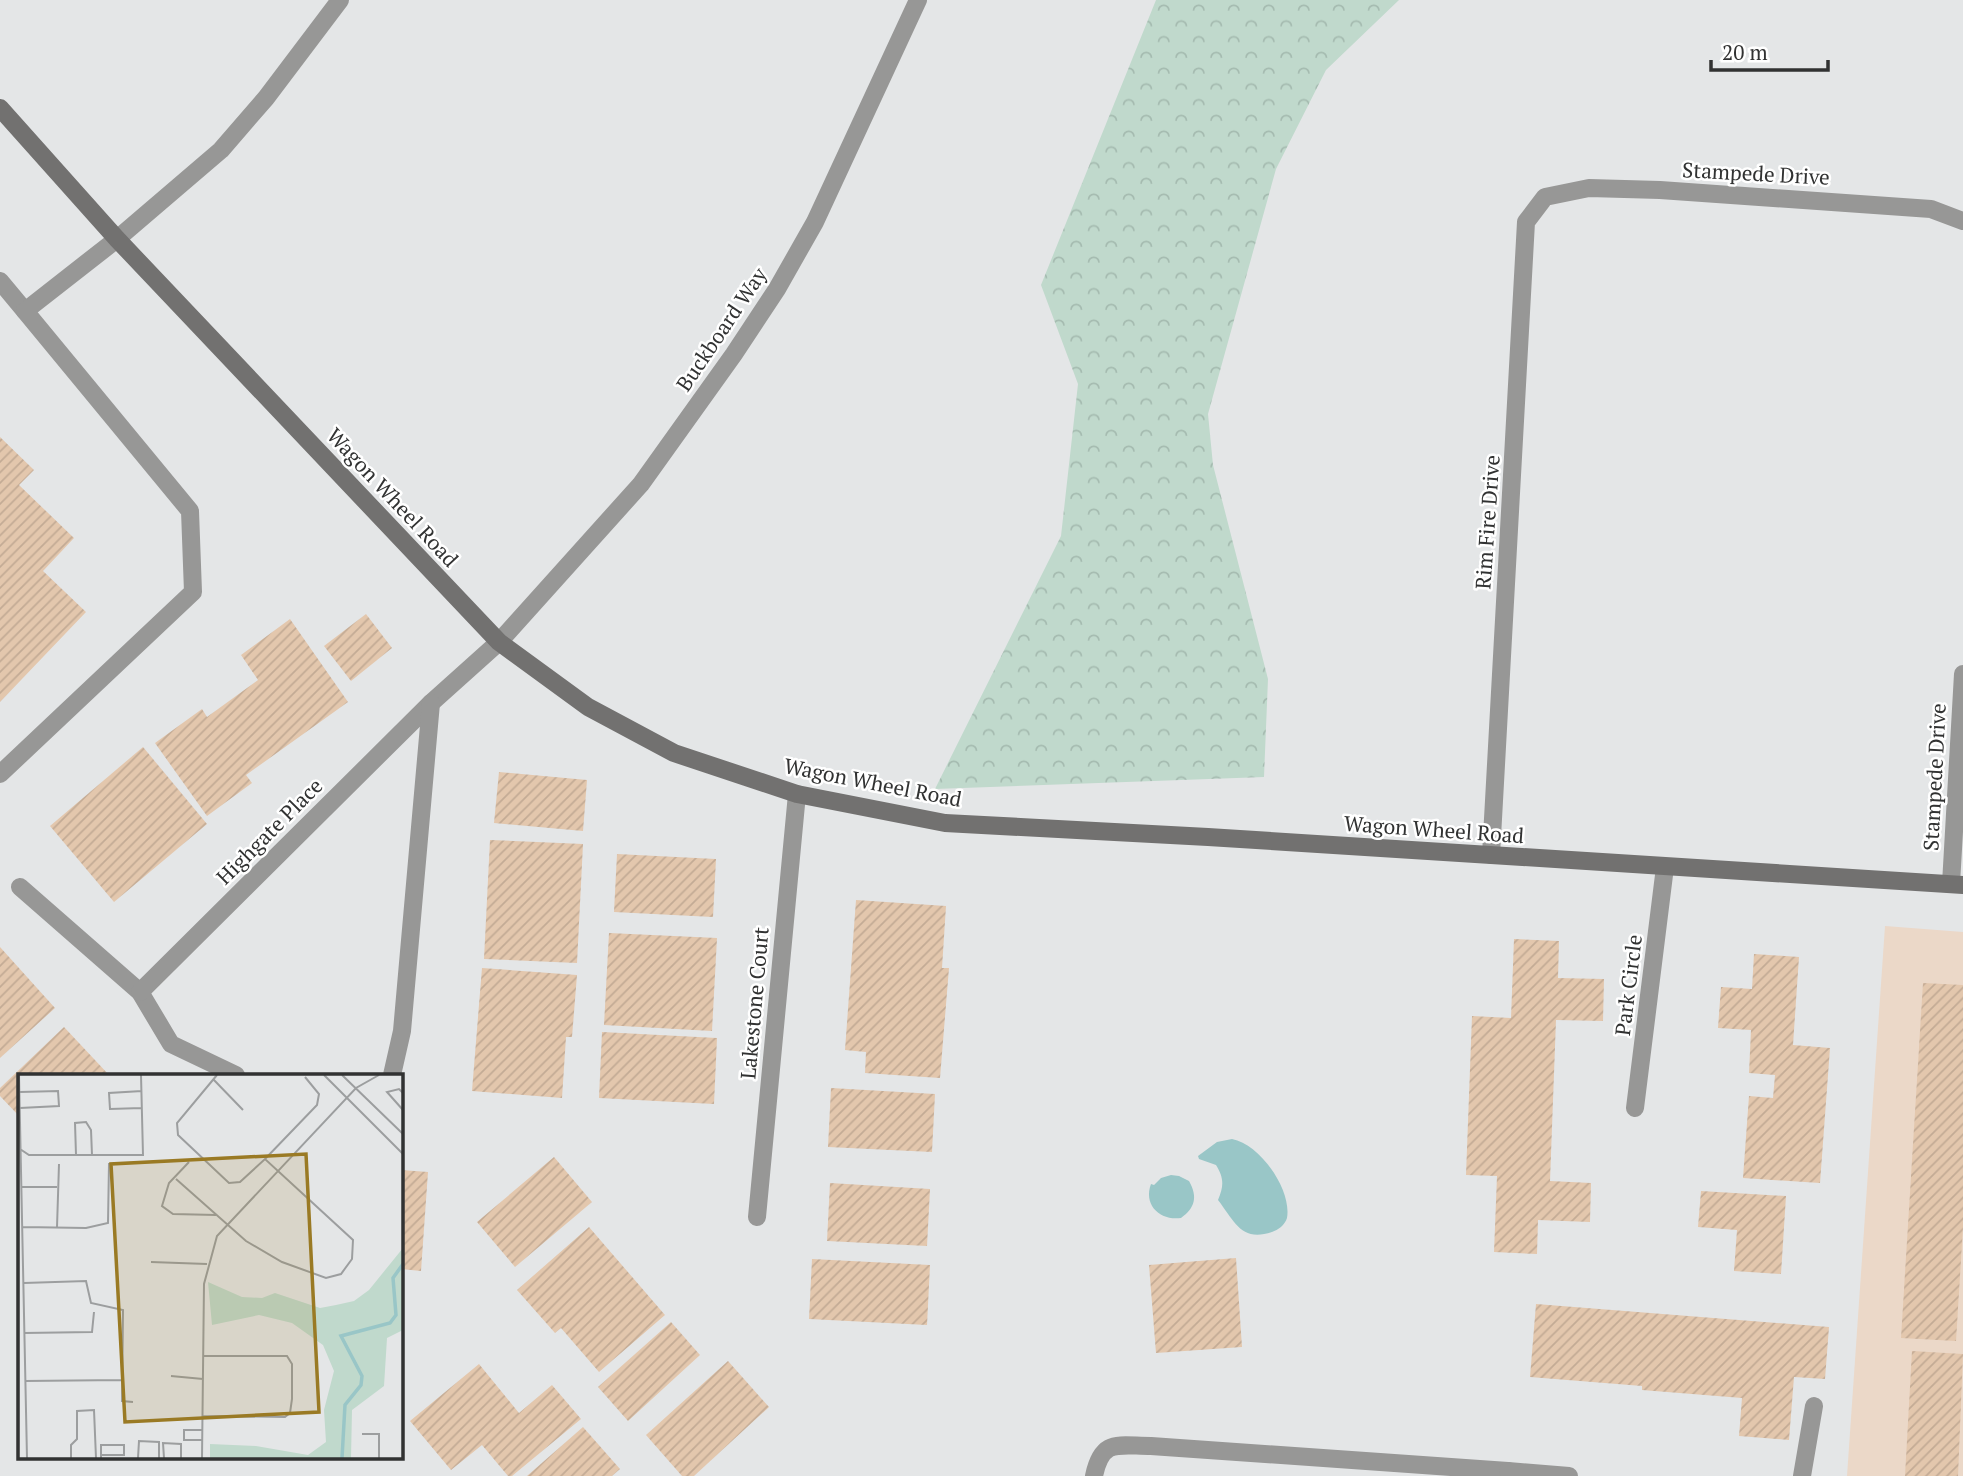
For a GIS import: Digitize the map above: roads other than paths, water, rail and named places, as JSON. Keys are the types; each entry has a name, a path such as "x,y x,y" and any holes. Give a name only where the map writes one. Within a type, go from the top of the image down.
{"street":[{"path":"25,311 117,239 221,150 266,98 340,0"},
{"name":"Buckboard Way","path":"499,642 641,484 777,289 815,222 918,0"},
{"name":"Wagon Wheel Road","path":"0,108 117,239 499,642 588,707 674,753 797,794 945,823 1957,884"},
{"name":"Stampede Drive","path":"1545,197 1589,188 1660,190 1931,209 1963,221"},
{"name":"Rim Fire Drive","path":"1491,855 1526,222 1545,197"},
{"path":"0,281 190,511 193,592 0,774"},
{"name":"Highgate Place","path":"140,992 430,703 499,642"},
{"name":"Stampede Drive","path":"1957,884 1963,674"},
{"path":"392,1074 402,1031 430,703"},
{"name":"Lakestone Court","path":"757,1217 797,794"},
{"name":"Park Circle","path":"1635,1108 1665,867"},
{"path":"20,887 140,992 171,1044 234,1074"},
{"path":"1802,1476 1814,1406"},
{"path":"1094,1476 1098,1457 1111,1446 1151,1446 1569,1476"}],"water":[{"path":"1232,1139 1243,1143 1263,1159 1279,1182 1287,1207 1287,1218 1279,1229 1261,1234 1246,1232 1234,1222 1218,1200 1221,1174 1216,1165 1199,1159 1198,1156 1217,1142"},
{"path":"1171,1175 1189,1181 1194,1192 1192,1206 1181,1218 1160,1214 1149,1199 1151,1184 1154,1185 1161,1178"}]}
